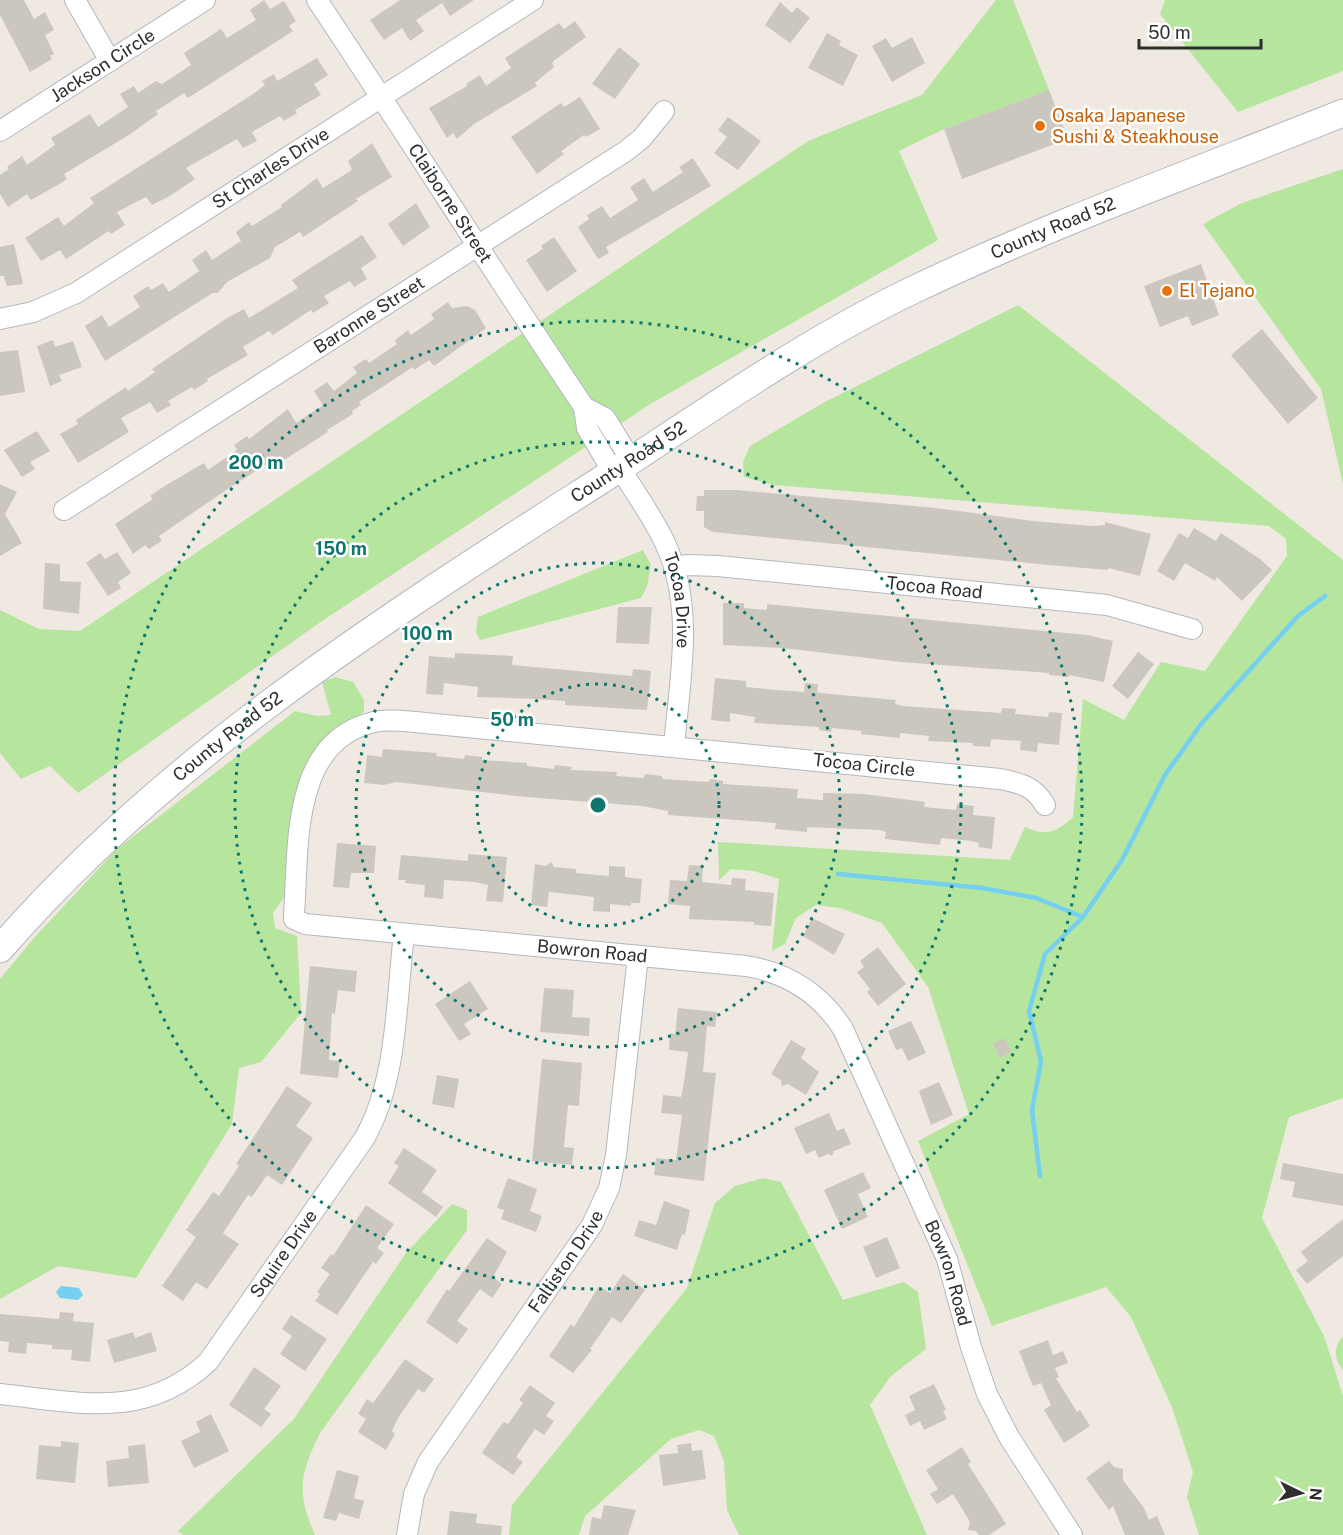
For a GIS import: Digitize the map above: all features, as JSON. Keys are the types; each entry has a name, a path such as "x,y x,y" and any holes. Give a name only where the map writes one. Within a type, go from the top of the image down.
{"main road":[{"name":"County Road 52","path":"0,949 70,873 108,837 281,695 333,656 443,582 820,340 913,290 1005,249 1343,113"}],"street":[{"path":"75,0 110,61"},
{"name":"Jackson Circle","path":"0,131 205,0"},
{"name":"Claiborne Street","path":"317,0 476,247 584,407 605,418 621,467"},
{"name":"St Charles Drive","path":"0,319 33,312 76,293 533,0"},
{"name":"Baronne Street","path":"64,510 626,151 642,138 664,111"},
{"name":"Tocoa Drive","path":"621,467 665,543 682,601 684,638 674,746"},
{"name":"Tocoa Road","path":"674,568 687,565 718,566 1107,604 1192,629"},
{"name":"Bowron Road","path":"674,746 415,722 374,722 343,737 321,756 308,782 299,838 294,919 304,924 763,969 796,982 823,1002 834,1015 850,1044 938,1237 955,1282 978,1371 994,1409 1009,1437 1072,1535"},
{"name":"Tocoa Circle","path":"674,746 1000,779 1036,791 1045,804"},
{"name":"Squire Drive","path":"0,1394 97,1404 132,1403 165,1393 188,1379 208,1362 364,1139 378,1114 387,1084 404,934"},
{"name":"Falliston Drive","path":"407,1535 414,1494 428,1462 592,1225 602,1207 616,1155 638,956"}],"green space":[{"path":"996,0 1013,0 1049,90 944,129 899,151 938,240 652,403 322,621 78,793 50,766 21,779 0,753 0,610 39,629 80,631 808,141 922,95"},
{"path":"1165,0 1343,0 1343,71 1238,112 1160,14"},
{"path":"1343,169 1343,484 1321,389 1203,224 1242,203"},
{"path":"1018,305 1343,560 1343,1098 1289,1117 1262,1218 1324,1336 1343,1396 1343,1535 1199,1535 1187,1497 1193,1472 1172,1407 1131,1317 1106,1287 992,1326 918,1141 969,1114 928,987 882,923 840,908 816,905 796,918 785,944 772,951 779,879 754,871 731,869 719,880 718,842 1010,860 1025,827 1040,832 1051,831 1073,817 1083,699 1124,720 1161,662 1205,671 1287,556 1286,539 1269,526 774,485 744,477 743,462 750,446 823,403"},
{"path":"643,550 651,565 647,586 641,598 480,640 476,632 478,617"},
{"path":"335,677 353,682 364,700 364,712 332,733 316,754 294,799 285,896 273,913 275,928 297,936 301,1013 261,1062 239,1068 232,1124 136,1278 58,1266 0,1299 0,979 33,939 117,849 295,711 317,716 331,715 322,682"},
{"path":"763,1178 781,1182 843,1300 904,1282 918,1292 926,1349 891,1376 870,1405 927,1535 739,1535 727,1510 724,1461 714,1436 699,1430 671,1439 585,1516 579,1535 509,1535 512,1505 687,1288 715,1203 735,1186"},
{"path":"452,1204 467,1210 467,1230 320,1433 313,1447 305,1472 303,1495 315,1535 183,1535 178,1531 294,1419 406,1253"},
{"path":"1343,1336 1343,1370 1336,1353"}],"water":[{"path":"61,1286 79,1288 83,1295 78,1300 60,1298 56,1292"}],"building":[{"path":"0,0 24,0 34,19 45,12 54,30 45,35 54,54 50,56 52,59 30,72 0,15"},
{"path":"264,0 270,9 284,1 296,21 289,26 293,31 188,98 184,93 156,111 158,114 129,135 64,174 67,179 56,186 31,200 27,194 8,207 0,194 0,175 9,169 7,167 22,156 27,165 55,145 51,138 90,114 98,127 128,107 120,94 134,86 138,93 156,81 162,84 191,65 184,53 221,29 227,38 256,20 250,10"},
{"path":"400,0 474,0 450,16 442,3 416,20 424,31 410,41 402,28 384,40 370,20"},
{"path":"780,2 792,13 797,7 810,18 790,43 765,25"},
{"path":"575,21 586,37 552,63 554,67 535,83 537,86 474,124 457,139 453,133 447,138 429,108 467,86 466,84 480,75 486,86 511,68 505,58 559,23 564,29"},
{"path":"827,33 841,41 839,45 858,55 843,86 808,68"},
{"path":"912,37 925,63 892,82 872,46 886,38 892,48"},
{"path":"619,47 640,64 615,99 592,84"},
{"path":"317,58 328,75 314,84 321,95 295,110 297,113 284,121 280,116 252,132 257,141 243,148 237,139 186,168 195,179 170,196 152,205 146,197 117,212 125,225 111,234 109,231 66,259 60,250 41,261 25,238 58,217 64,226 94,203 90,198 253,94 265,85 262,81 274,74 277,81"},
{"path":"1049,90 1068,139 962,179 944,129"},
{"path":"580,97 600,129 586,137 584,135 561,151 564,154 537,174 511,137 561,103 564,107"},
{"path":"728,117 761,141 738,170 714,153 727,137 718,130"},
{"path":"372,143 392,177 356,199 358,201 303,237 300,232 275,247 270,258 227,282 218,293 213,293 105,361 85,326 102,315 109,327 140,307 133,296 148,286 151,290 163,283 169,292 199,271 192,260 206,250 212,260 241,241 236,232 249,222 252,226 282,207 281,205 317,178 323,188 352,170 348,161"},
{"path":"693,158 711,186 606,247 609,253 598,259 578,227 589,219 587,215 602,206 610,218 638,200 630,187 644,178 653,192 683,172 679,167"},
{"path":"416,203 430,227 403,246 388,224"},
{"path":"362,235 377,257 361,268 367,279 354,287 350,281 324,296 329,303 313,313 311,310 273,335 269,331 243,347 248,355 207,379 208,381 194,390 192,387 168,401 171,405 157,413 150,402 121,418 129,432 78,463 60,434 78,424 76,420 126,387 128,391 155,372 152,369 227,318 244,309 249,318 298,288 292,280"},
{"path":"554,237 577,271 547,292 526,260 543,249 541,246"},
{"path":"14,244 23,284 7,286 4,276 0,276 0,247"},
{"path":"1201,264 1219,315 1192,326 1188,316 1160,327 1144,286"},
{"path":"448,302 452,308 467,306 475,310 486,328 434,366 429,360 414,370 413,367 359,402 361,405 352,411 353,414 327,430 328,432 273,467 269,463 232,486 159,536 162,541 149,549 145,545 133,554 115,524 153,499 150,496 204,463 208,470 237,450 234,445 247,436 249,439 288,409 296,423 323,405 314,391 327,382 334,391 357,373 353,367 366,359 369,363 397,344 395,340 408,330 411,335 434,319 431,314"},
{"path":"1262,329 1318,398 1288,424 1231,355"},
{"path":"53,340 55,347 73,341 82,367 59,375 62,381 50,386 37,346"},
{"path":"18,350 25,392 0,396 0,352"},
{"path":"37,431 50,451 30,462 35,469 22,477 4,450"},
{"path":"0,484 17,492 5,514 22,543 0,556"},
{"path":"704,490 737,490 936,508 1032,521 1093,526 1105,525 1105,522 1151,534 1140,576 1108,568 1108,570 1049,565 713,532 704,527 704,511 696,511 697,496 704,496"},
{"path":"1194,528 1216,541 1221,533 1260,559 1272,570 1242,601 1217,577 1215,581 1185,563 1174,581 1157,571 1179,533 1188,538"},
{"path":"117,552 131,573 118,582 121,588 108,596 86,563 100,553 105,559"},
{"path":"45,563 60,564 60,581 81,582 79,614 43,609"},
{"path":"723,603 744,603 744,608 767,610 767,604 1087,635 1113,641 1104,682 1069,675 1069,677 1049,675 1049,673 901,662 783,648 723,645"},
{"path":"618,607 652,607 649,644 616,643"},
{"path":"1138,652 1154,664 1128,699 1112,686"},
{"path":"455,653 513,656 512,665 632,676 633,669 651,671 647,710 565,705 565,701 477,697 478,687 444,683 443,695 426,694 429,656 455,658"},
{"path":"715,678 746,681 746,687 804,692 805,683 818,684 817,692 820,693 896,700 895,704 902,706 1001,713 1002,708 1016,709 1015,714 1048,717 1049,712 1062,713 1059,745 1038,743 1037,752 1020,750 1021,741 991,739 990,747 973,746 973,743 928,741 929,736 900,733 900,738 832,728 831,732 819,730 819,727 754,723 755,717 730,713 730,722 711,720"},
{"path":"383,749 437,753 436,756 464,759 465,755 482,757 482,760 527,763 527,766 554,769 555,765 572,767 571,770 617,772 616,776 644,778 645,774 662,776 662,779 709,782 710,779 723,781 723,784 798,789 797,798 823,800 823,793 864,794 925,802 924,807 956,810 957,804 974,806 973,815 995,817 992,849 978,847 979,843 972,841 941,838 940,845 885,839 886,832 880,830 807,827 807,832 775,829 776,823 668,815 668,811 642,806 526,797 396,782 384,785 364,783 367,755 382,757"},
{"path":"337,843 376,846 374,873 351,873 349,888 333,887"},
{"path":"468,854 507,857 503,902 486,901 488,885 474,882 444,880 443,899 424,897 425,885 398,880 401,855 468,861"},
{"path":"551,862 554,867 576,869 576,873 609,876 609,866 625,867 625,877 642,879 640,903 631,903 631,906 610,904 610,912 593,911 594,897 549,892 547,907 531,905 535,864 546,866"},
{"path":"689,865 703,866 702,882 731,885 732,878 746,879 745,890 774,893 771,926 754,925 754,922 689,919 690,906 668,904 670,880 687,881"},
{"path":"812,918 845,934 834,955 803,936"},
{"path":"878,947 906,984 878,1006 867,992 870,989 857,972 864,967 860,961"},
{"path":"310,966 357,971 355,992 338,990 335,1014 332,1013 329,1060 340,1061 338,1078 300,1074"},
{"path":"470,981 488,1009 464,1024 471,1034 459,1041 435,1004"},
{"path":"544,988 574,990 572,1017 590,1018 589,1036 540,1032"},
{"path":"678,1008 717,1012 715,1027 707,1026 703,1072 716,1073 704,1181 654,1175 656,1158 676,1160 682,1115 661,1113 663,1095 681,1097 684,1082 688,1052 669,1050 670,1033 675,1034"},
{"path":"911,1021 926,1053 908,1061 902,1048 896,1050 888,1031"},
{"path":"1005,1038 1011,1052 1000,1058 993,1044"},
{"path":"791,1040 806,1049 801,1058 819,1072 806,1095 788,1084 782,1086 781,1080 771,1074"},
{"path":"542,1059 582,1063 579,1106 568,1105 564,1147 574,1148 572,1165 532,1161"},
{"path":"437,1075 459,1079 454,1108 432,1104"},
{"path":"939,1082 953,1115 931,1125 919,1091"},
{"path":"287,1086 312,1103 296,1126 313,1138 282,1185 267,1175 252,1197 248,1195 223,1233 239,1244 207,1289 196,1282 183,1301 162,1286 196,1237 186,1230 213,1192 219,1196 239,1166 236,1164"},
{"path":"829,1113 837,1131 844,1128 851,1144 834,1151 832,1156 828,1154 819,1158 815,1150 806,1154 794,1128"},
{"path":"404,1148 437,1170 422,1192 443,1207 436,1217 388,1183 399,1166 394,1163"},
{"path":"1283,1163 1343,1174 1343,1206 1292,1197 1295,1182 1280,1179"},
{"path":"863,1172 871,1188 858,1194 868,1217 842,1229 824,1190"},
{"path":"508,1178 537,1189 530,1211 542,1216 536,1232 501,1219 504,1210 497,1208"},
{"path":"664,1201 690,1210 685,1235 682,1234 677,1250 634,1236 639,1220 656,1225"},
{"path":"366,1205 394,1224 377,1248 384,1253 376,1264 373,1262 337,1315 315,1301 320,1294 317,1292 330,1274 321,1268 331,1254 333,1256"},
{"path":"1343,1219 1343,1256 1307,1284 1296,1270 1308,1261 1301,1252"},
{"path":"887,1237 900,1268 876,1278 863,1247"},
{"path":"487,1238 507,1252 493,1277 502,1284 492,1298 480,1289 457,1321 468,1329 457,1344 426,1322 447,1289 449,1291"},
{"path":"623,1274 645,1290 621,1323 612,1317 590,1349 592,1350 573,1373 549,1356 571,1324 574,1327 599,1286 610,1293"},
{"path":"60,1312 74,1313 73,1321 94,1323 90,1362 71,1360 72,1350 52,1349 52,1345 27,1343 26,1354 8,1352 9,1342 0,1341 0,1314 59,1319"},
{"path":"291,1315 327,1339 305,1371 280,1354 292,1336 282,1329"},
{"path":"133,1332 135,1338 151,1332 157,1351 114,1363 107,1340"},
{"path":"1048,1340 1053,1355 1063,1351 1068,1363 1055,1368 1059,1377 1056,1378 1077,1412 1080,1410 1090,1426 1064,1443 1044,1410 1051,1405 1041,1383 1033,1386 1019,1351"},
{"path":"405,1359 434,1379 424,1393 418,1389 398,1418 392,1431 395,1434 386,1450 358,1432 366,1419 358,1414 367,1399 373,1403"},
{"path":"254,1367 281,1386 264,1409 271,1414 261,1427 229,1405"},
{"path":"934,1384 946,1410 943,1411 947,1419 924,1430 920,1421 910,1426 905,1415 915,1410 909,1396"},
{"path":"530,1385 555,1403 546,1416 554,1421 544,1435 535,1429 516,1457 523,1462 513,1475 482,1453 498,1429 504,1422 508,1424 523,1403 519,1400"},
{"path":"211,1414 229,1451 194,1468 181,1441 200,1432 196,1422"},
{"path":"61,1441 79,1443 75,1483 36,1479 39,1445 61,1447"},
{"path":"691,1443 692,1451 702,1450 706,1479 663,1486 659,1455 678,1453 677,1445"},
{"path":"145,1444 149,1483 108,1487 106,1461 129,1458 128,1446"},
{"path":"962,1447 971,1462 968,1464 1006,1524 989,1535 979,1535 976,1531 968,1530 970,1522 953,1494 937,1504 930,1494 938,1489 926,1470"},
{"path":"1109,1461 1114,1467 1123,1469 1123,1480 1144,1508 1149,1520 1157,1516 1165,1535 1125,1535 1113,1506 1109,1510 1086,1478"},
{"path":"337,1470 359,1476 354,1498 364,1501 359,1519 339,1513 336,1521 323,1518"},
{"path":"604,1505 636,1510 628,1535 589,1535 592,1517 601,1519"},
{"path":"450,1511 477,1514 476,1523 502,1526 501,1535 447,1535"}],"waterway":[{"path":"1040,1176 1032,1110 1041,1061 1029,1011 1045,954 1083,917 1122,860 1165,775 1202,723 1298,616 1325,596"},
{"path":"838,874 982,888 1036,898 1083,917"}],"place":[{"name":"Osaka Japanese Sushi & Steakhouse","path":"1040,126"},
{"name":"El Tejano","path":"1167,291"}]}
